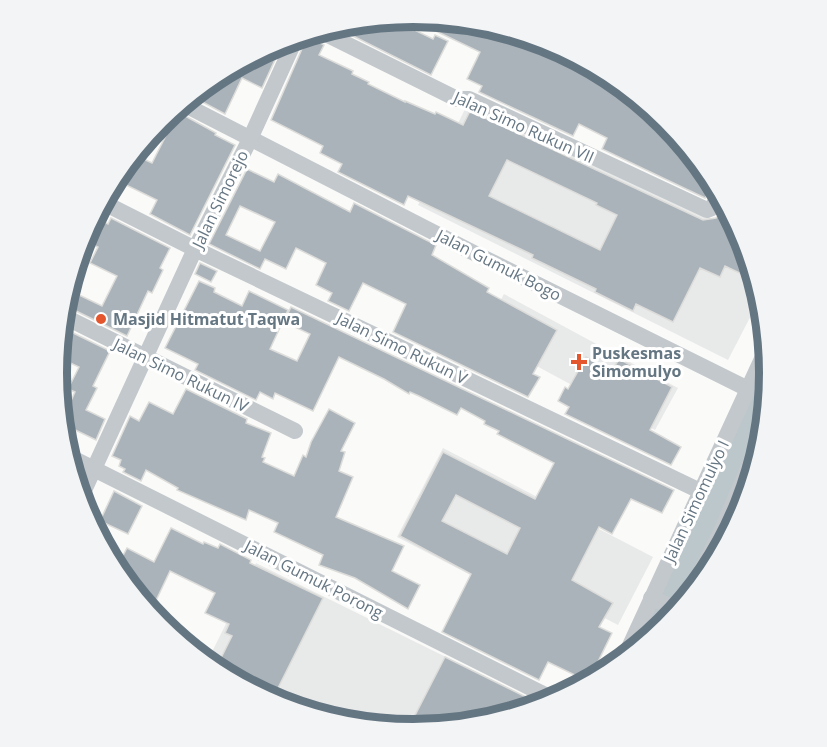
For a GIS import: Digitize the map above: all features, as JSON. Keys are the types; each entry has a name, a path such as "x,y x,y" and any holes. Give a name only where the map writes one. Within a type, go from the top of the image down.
{"street":[{"name":"Jalan Simo Rukun VII","path":"332,37 457,99 469,99 707,210 712,208 715,202"},
{"name":"Jalan Simorejo","path":"86,487 195,249 250,139 291,49"},
{"name":"Jalan Gumuk Bogo","path":"191,108 472,252 748,389"},
{"name":"Jalan Simo Rukun V","path":"110,206 700,491"},
{"name":"Jalan Simo Rukun IV","path":"71,320 296,431"},
{"name":"Jalan Simomulyo I","path":"632,642 760,364"},
{"name":"Jalan Gumuk Porong","path":"79,461 544,695"},
{"path":"711,552 744,478"},
{"path":"653,599 670,606"}],"shaded area":[{"path":"469,101 727,226 742,262 754,310 728,360 418,205"},
{"name":"Puskesmas Simomulyo","path":"504,294 678,388 655,430 481,336"},
{"path":"443,448 653,557 618,625 495,561 484,582 397,537"},
{"path":"256,563 532,699 459,717 414,720 368,717 324,708 281,694 240,674 211,654"}],"building":[{"path":"409,27 433,39 435,35 448,41 431,75 348,34"},
{"path":"429,28 459,30 525,45 587,73 606,85 659,128 709,192 705,198 602,149 607,138 579,124 573,136 479,92 482,86 467,79 480,52"},
{"path":"317,41 324,45 319,55 353,71 352,74 369,82 368,84 405,102 435,114 436,112 463,125 470,111 703,220 716,218 720,213 734,241 746,276 725,266 720,277 700,268 673,322 636,304 633,311 595,292 596,289 532,258 533,255 408,196 404,205 338,172 342,164 320,153 323,146 271,120 304,44","holes":["507,160 597,203 596,205 617,215 600,250 489,196"]},
{"path":"277,55 262,88 242,78 225,114 201,101 240,73"},
{"path":"183,115 235,145 190,235 150,214 157,200 123,184 142,159 152,163 171,125"},
{"path":"247,169 274,182 278,174 350,212 354,203 436,245 432,255 489,288 487,292 557,330 533,374 540,377 528,397 393,332 406,304 363,283 349,311 328,301 332,293 316,285 326,263 296,248 286,269 265,259 260,269 209,244","holes":["240,206 275,222 260,251 226,235"]},
{"path":"111,218 170,248 160,268 163,270 152,293 148,291 127,336 73,310 77,294 102,306 117,276 90,263 98,247 92,244 93,241 102,221 108,224"},
{"path":"200,263 217,271 211,282 195,274"},
{"path":"199,281 215,288 214,292 242,306 249,291 288,310 270,349 297,361 310,334 284,322 291,307 674,490 662,513 631,499 612,534 599,527 572,580 613,603 599,627 612,633 594,669 580,678 548,662 539,680 442,632 471,574 400,536 443,452 535,499 554,463 497,434 499,431 461,408 457,415 410,392 409,394 339,357 313,411 275,393 273,399 260,392 256,400 195,370 198,364 165,348","holes":["456,495 520,528 507,554 442,521"]},
{"path":"70,331 110,351 93,386 97,388 86,410 105,419 96,440 72,428 69,406 75,392 68,389 79,367 68,362"},
{"path":"586,357 612,371 619,359 672,387 650,430 681,447 671,465 565,414 569,407 558,401 565,387 568,389"},
{"path":"186,389 247,419 246,423 271,433 262,457 265,458 263,462 294,476 303,455 306,457 311,442 329,409 355,423 341,451 345,452 339,471 353,477 336,517 404,546 392,571 420,585 408,609 355,578 319,565 323,555 274,532 278,523 249,510 246,520 177,490 178,488 146,470 141,481 123,472 125,469 119,466 121,460 112,456 130,416 139,421 149,402 173,414"},
{"path":"114,491 142,506 128,534 100,521"},
{"path":"171,528 203,544 204,542 218,548 220,544 251,560 250,563 323,598 276,692 220,661 232,636 225,633 229,624 205,613 215,593 170,571 154,604 121,559 127,548 154,562"},
{"path":"445,657 530,699 503,708 459,717 413,720"}],"waterway":[{"path":"673,603 757,419"}],"place":[{"name":"Masjid Hitmatut Taqwa","path":"101,319"},
{"name":"Puskesmas Simomulyo","path":"579,362"}]}
